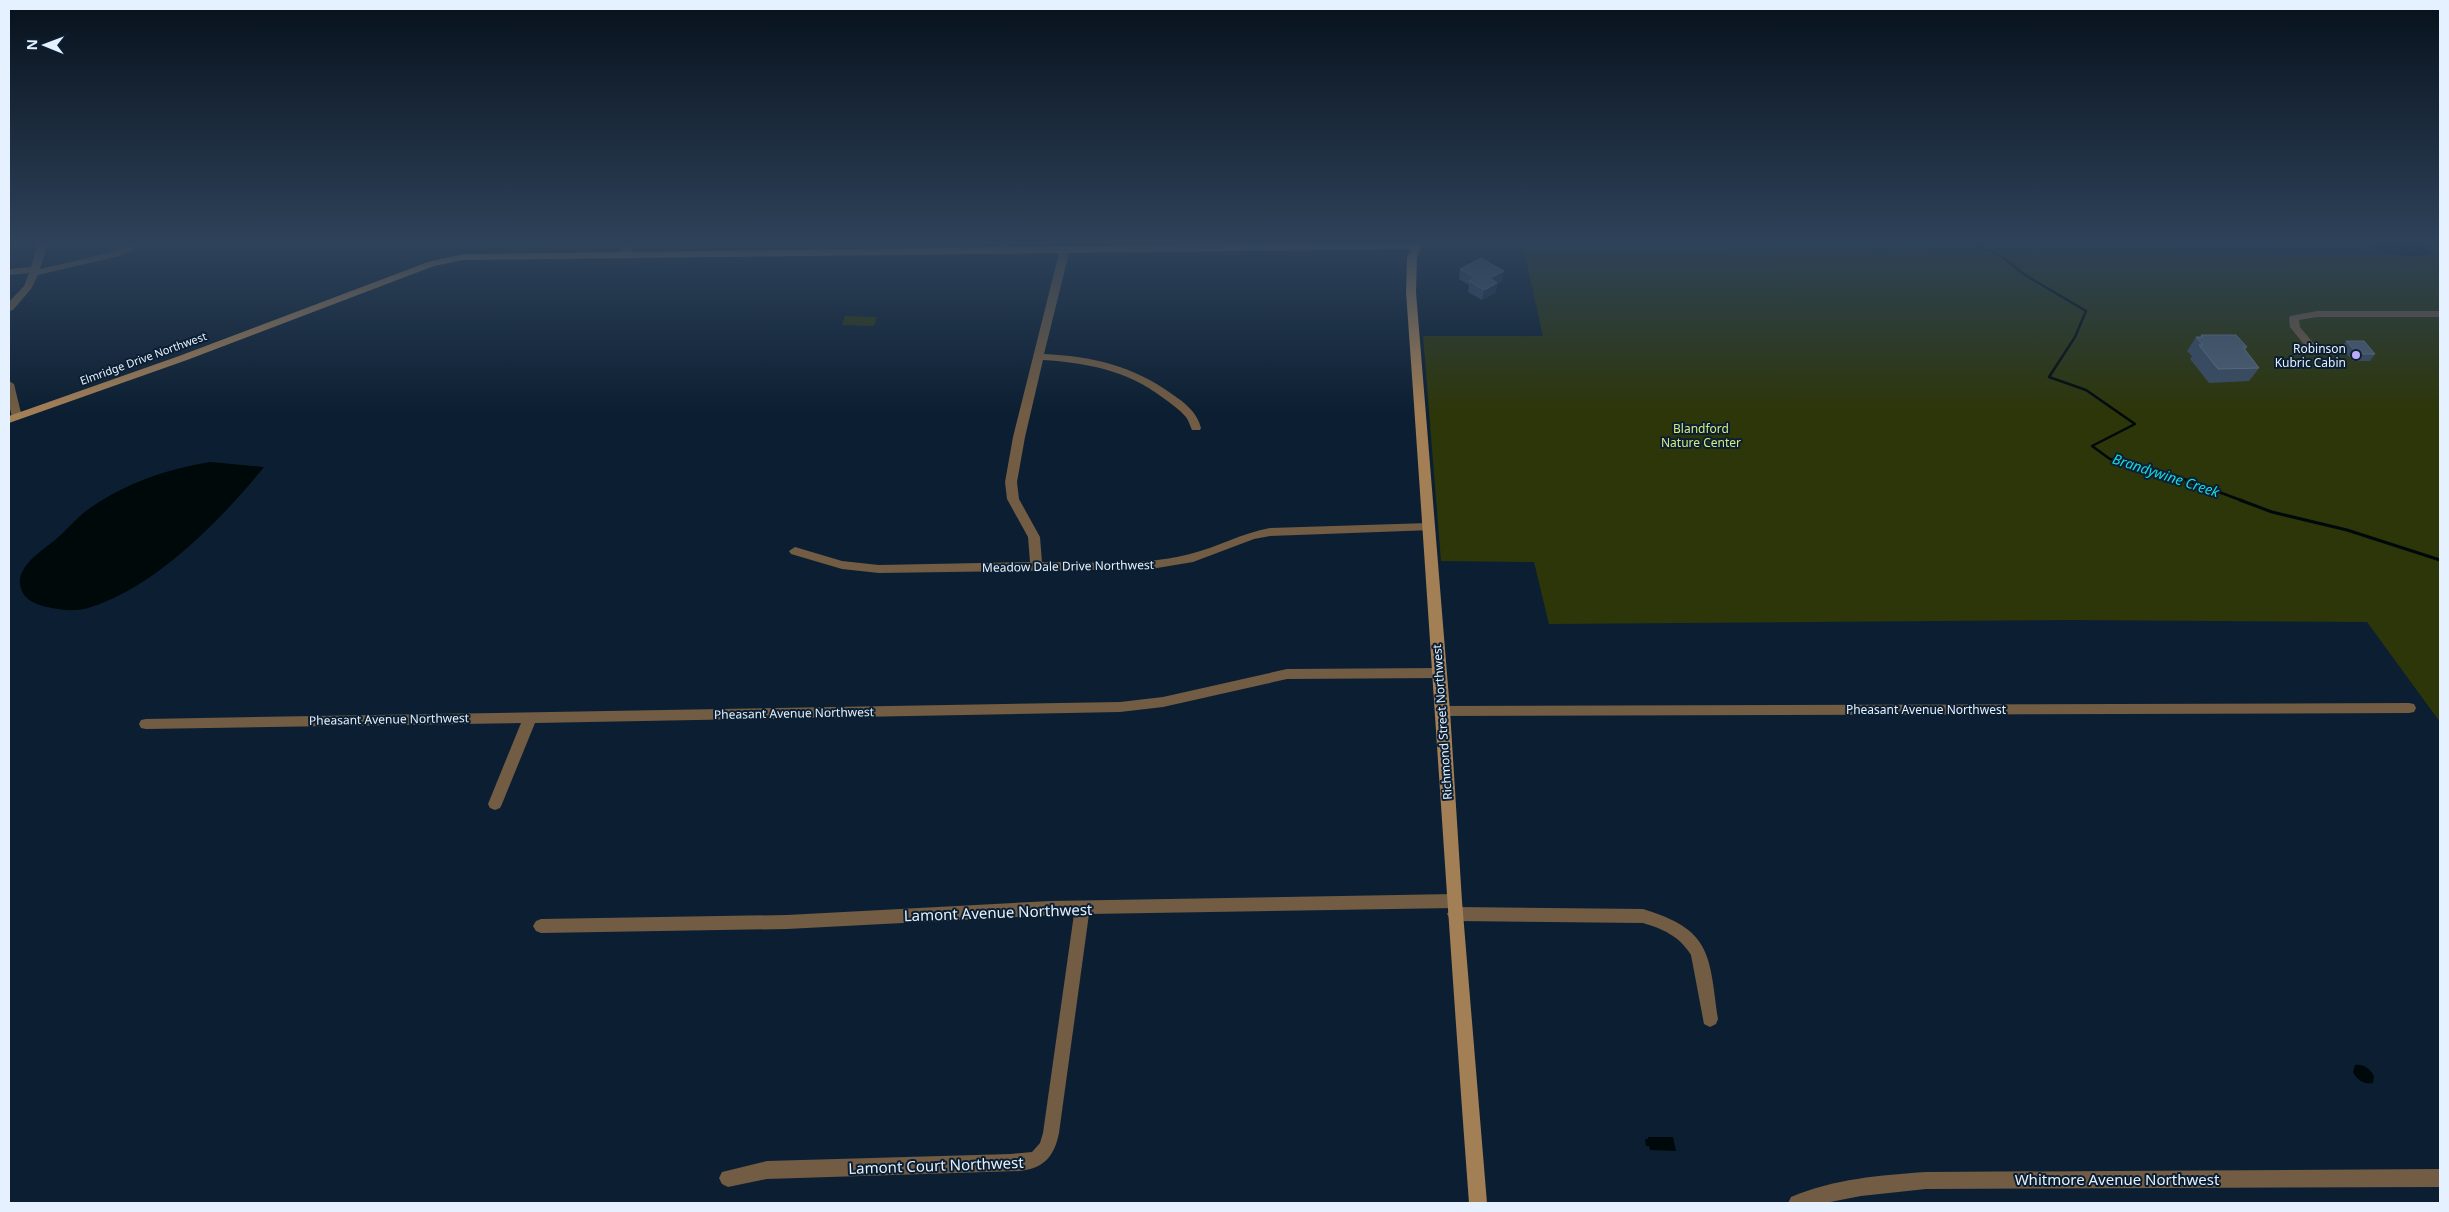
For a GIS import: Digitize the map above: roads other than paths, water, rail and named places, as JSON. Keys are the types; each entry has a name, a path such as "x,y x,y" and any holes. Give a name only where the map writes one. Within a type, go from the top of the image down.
{"street":[{"path":"9,308 18,299"},
{"name":"Elmridge Drive Northwest","path":"13,418 339,299"},
{"path":"1036,567 1034,537 1013,500 1011,482 1053,299"},
{"name":"Richmond Street Northwest","path":"1412,299 1478,1203"},
{"path":"2315,351 2295,327 2294,318 2317,314 2440,314"},
{"path":"1039,357 1099,362 1128,370 1152,383 1184,409 1194,421 1196,428"},
{"path":"9,384 13,418"},
{"name":"Meadow Dale Drive Northwest","path":"795,551 842,565 865,568 1161,564 1193,558 1252,535 1284,530 1428,527"},
{"name":"Pheasant Avenue Northwest","path":"146,724 1120,707 1154,705 1265,677 1287,674 1439,673"},
{"name":"Pheasant Avenue Northwest","path":"1443,711 2409,708"},
{"path":"495,804 531,716"},
{"name":"Lamont Avenue Northwest","path":"542,926 792,922 982,910 1295,902 1643,916 1665,921 1683,931 1697,947 1703,968 1710,1019"},
{"name":"Lamont Court Northwest","path":"728,1178 767,1170 1011,1163 1037,1160 1046,1152 1052,1133 1082,908"},
{"name":"Whitmore Avenue Northwest","path":"1797,1203 1836,1190 1903,1182 2299,1177 2440,1178"}],"waterway":[{"name":"Brandywine Creek","path":"2065,299 2086,311 2075,337 2049,377 2086,390 2135,424 2092,446 2110,459 2176,476 2243,501"},
{"name":"Brandywine Creek","path":"2240,500 2272,512 2347,530 2440,560"}],"place":[{"name":"Robinson Kubric Cabin","path":"2356,355"}],"park label":[{"name":"Blandford Nature Center","path":"1701,435"}]}
